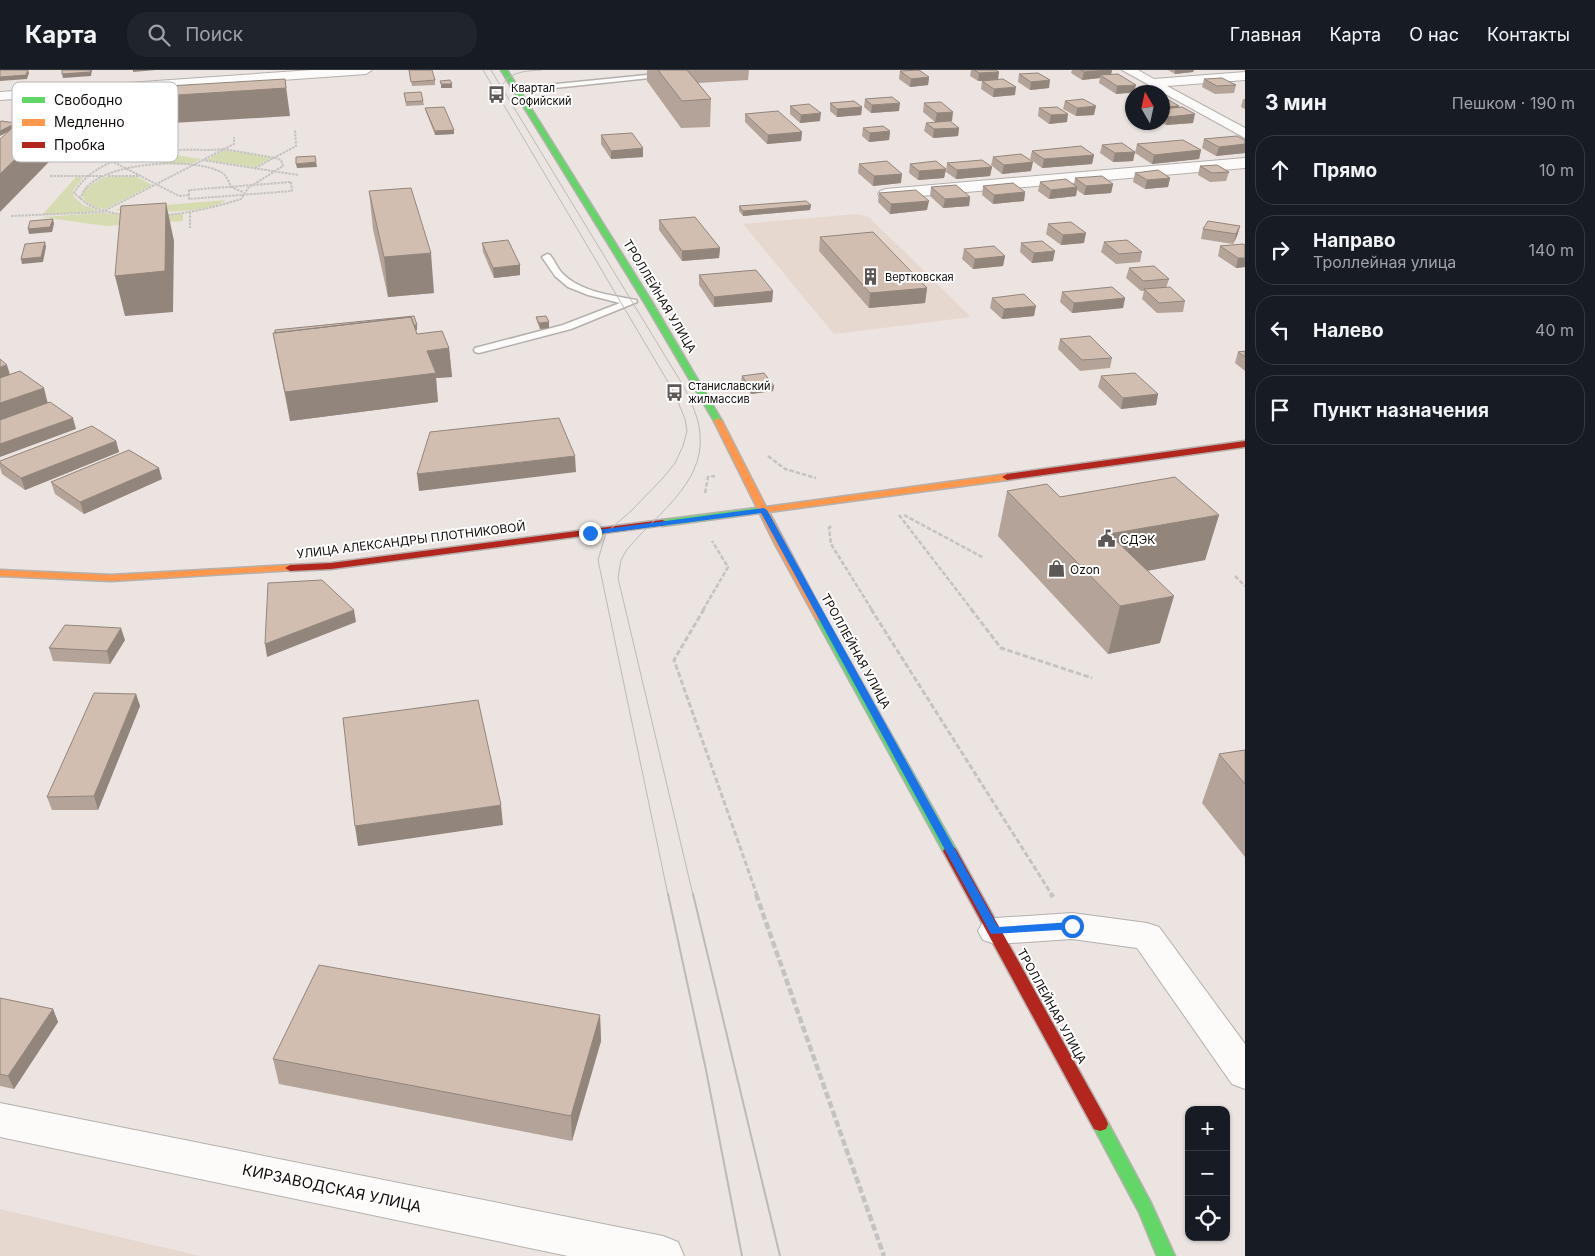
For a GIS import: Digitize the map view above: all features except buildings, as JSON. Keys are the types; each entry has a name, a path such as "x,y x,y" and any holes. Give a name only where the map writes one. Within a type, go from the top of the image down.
{"main road":[{"name":"ТРОЛЛЕЙНАЯ УЛИЦА","path":"504,70 711,407 764,510 995,931 1144,1208 1166,1256"},
{"name":"УЛИЦА АЛЕКСАНДРЫ ПЛОТНИКОВОЙ","path":"0,574 111,578 331,566 764,510 1245,444"}],"street":[{"path":"178,84 366,70"},
{"path":"1128,70 1245,134"},
{"path":"1152,83 1245,76"},
{"path":"886,194 1245,163"},
{"path":"995,931 1072,926 1147,936 1245,1073"},
{"name":"КИРЗАВОДСКАЯ УЛИЦА","path":"0,1120 664,1256"}],"lane":[{"path":"516,90 679,74"},
{"path":"547,257 558,274 566,281 593,293 632,302 648,302"},
{"path":"479,350 567,327 632,302"}],"path":[{"path":"255,169 296,146 295,130"},
{"path":"11,216 42,216 104,211 234,144 234,136"},
{"path":"178,151 223,149 276,158 282,160 283,163 281,169 251,185 243,192 241,199 229,204 190,212 154,216 104,211 90,207 80,200 74,192 76,186 86,176 114,162 179,196 189,195"},
{"path":"202,160 298,176"},
{"path":"80,200 84,188 105,176 127,169 171,164 193,165 222,173 228,178 232,187 243,192"},
{"path":"50,176 140,176"},
{"path":"291,182 292,191 189,199 189,190 251,185 291,182"},
{"path":"190,212 190,228"},
{"path":"984,558 895,510 1001,648 1092,678"},
{"path":"835,522 829,528 831,544 972,772 1072,926"},
{"path":"728,567 674,660 884,1256"},
{"path":"1235,576 1245,586"}],"shaded area":[{"path":"856,214 869,217 971,317 834,334 743,224"},
{"path":"0,1209 200,1256 0,1256"}],"green space":[{"path":"224,150 272,158 254,167 206,160"},
{"path":"178,155 201,159 191,164 162,164 162,162 178,162"},
{"path":"76,177 83,177 73,190 73,196 83,205 100,211 42,215"},
{"path":"104,177 137,177 152,185 105,209 88,203 82,195 86,188"},
{"path":"226,200 218,205 191,210 140,212 116,210 117,209"},
{"path":"103,213 134,216 183,214 183,221 106,226 41,217"}],"tram line":[{"path":"483,70 674,392 685,419 687,431 683,446 675,463 631,511 606,533 598,560 668,895"},
{"path":"491,70 684,387 698,422 700,434 699,452 694,469 675,499 626,551 621,560 618,578 693,895"},
{"path":"502,86 509,77 525,72 542,70"},
{"path":"668,894 706,1070 742,1256"},
{"path":"693,894 780,1256"}],"traffic: fast":[{"path":"504,70 648,302 718,421"},
{"path":"662,523 764,510"},
{"path":"821,619 950,851"},
{"path":"1100,1124 1145,1208 1166,1256"}],"traffic: slow":[{"path":"718,421 780,544 821,619"},
{"path":"764,510 1007,477"},
{"path":"0,573 111,578 290,568"}],"traffic: jam":[{"path":"1007,477 1245,444"},
{"path":"290,568 331,566 662,523"},
{"path":"950,851 1100,1124"}],"place":[{"name":"Квартал Софийский","path":"497,94"},
{"name":"Вертковская","path":"871,277"},
{"name":"Станиславский жилмассив","path":"674,392"},
{"name":"СДЭК","path":"1106,539"},
{"name":"Ozon","path":"1056,569"}],"route":[{"path":"590,533 764,510 780,544 995,931 1072,926"}]}
